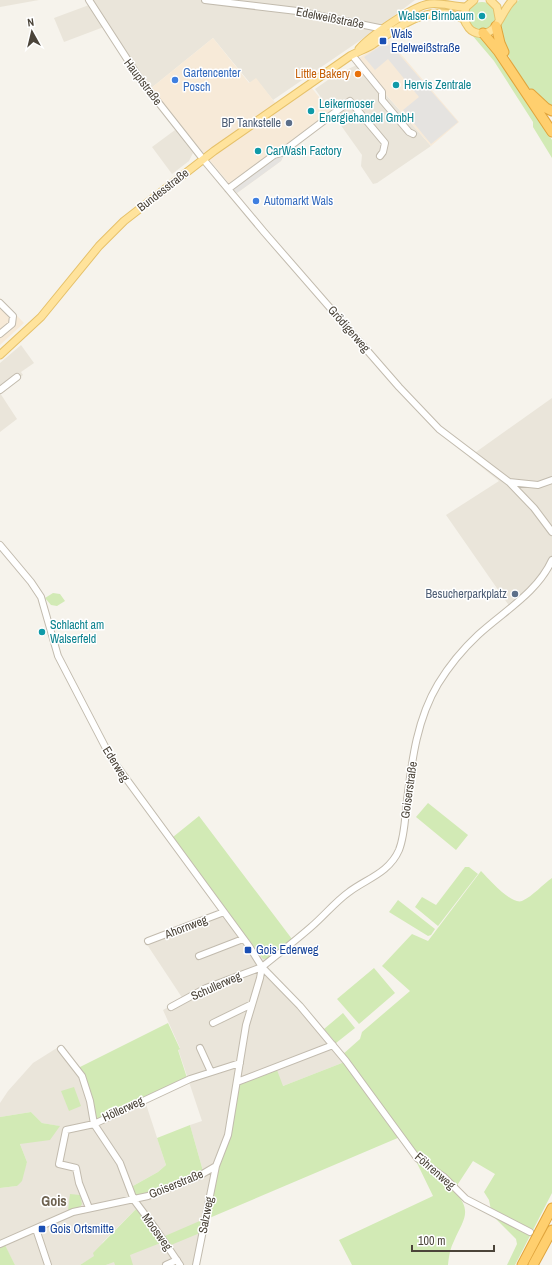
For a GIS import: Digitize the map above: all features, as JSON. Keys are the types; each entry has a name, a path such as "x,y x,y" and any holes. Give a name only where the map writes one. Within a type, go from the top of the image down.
{"highway":[{"path":"498,22 500,43 522,82 538,101 552,111"},
{"path":"483,33 498,50 552,132"},
{"path":"522,1265 552,1208"},
{"path":"533,1265 552,1230"}],"main road":[{"path":"492,0 497,7 498,22"},
{"path":"483,33 490,31 513,0"},
{"name":"Bundesstraße","path":"0,355 41,317 110,235 144,205 203,159 355,53 384,29 413,10 424,5 471,2 465,20"},
{"name":"Bundesstraße","path":"355,53 368,47 420,14 441,12 458,16 465,20 472,30 483,33"}],"street":[{"name":"Hauptstraße","path":"89,0 140,79 203,159"},
{"name":"Edelweißstraße","path":"205,0 297,11 384,29"},
{"path":"355,53 382,92 382,100 413,134"},
{"path":"228,189 274,155 281,153 350,101 385,143 383,152 380,156"},
{"name":"Grödigerweg","path":"203,159 398,387 439,429 509,482 534,508 552,532"},
{"path":"0,303 13,316 12,324 0,334"},
{"path":"0,390 17,377"},
{"path":"509,482 538,485 552,480"},
{"name":"Ederweg","path":"0,545 31,582 41,597 58,656 111,758 256,955 262,967"},
{"name":"Goiserstraße","path":"0,1244 73,1212 134,1200 199,1176 216,1166 228,1135 240,1063 252,1004 262,967 310,928 349,892 383,872 393,861 399,850 415,746 423,715 438,685 454,661 478,635 529,592 543,577 552,560"},
{"name":"Ahornweg","path":"148,941 224,912"},
{"path":"199,956 243,939"},
{"name":"Schullerweg","path":"171,1007 206,988 262,967"},
{"name":"Föhrenweg","path":"262,967 289,995 368,1088 416,1158 444,1177 466,1199 530,1232"},
{"path":"213,1023 252,1004"},
{"path":"237,1082 333,1046"},
{"path":"200,1048 211,1072"},
{"path":"61,1049 82,1076 90,1101 94,1124"},
{"name":"Höllerweg","path":"89,1208 79,1183 76,1168 59,1164 66,1130 94,1124 99,1120 190,1079 240,1063"},
{"name":"Moosweg","path":"94,1124 120,1163 134,1200 178,1263"},
{"name":"Salzweg","path":"196,1265 216,1166"},
{"path":"36,1229 48,1265"},
{"path":"166,1265 178,1263"}],"shaded area":[{"path":"0,0 39,0 0,7"},
{"path":"86,0 415,0 371,33 273,100 256,79 250,83 213,38 150,89 109,25 64,42 54,18 89,5"},
{"path":"213,38 249,83 256,78 280,109 311,87 331,112 331,120 284,155 281,161 237,193 150,89"},
{"name":"Hervis Zentrale","path":"388,39 459,122 431,146 356,60"},
{"name":"Hervis Zentrale","path":"385,43 387,46 390,44 458,122 431,144 403,110 419,97 388,59 375,70 364,57"},
{"path":"359,64 431,146 377,183 373,184 361,166 362,155 315,89 335,75"},
{"path":"175,130 193,153 189,161 172,174 152,147"},
{"path":"284,155 281,161 237,193 232,188 278,156"},
{"path":"0,298 24,323 0,345"},
{"path":"21,345 34,363 21,372 23,375 0,393 0,363"},
{"path":"0,393 17,419 0,432"},
{"path":"552,398 552,563 547,576 532,593 512,610 446,515 499,481 469,457"},
{"path":"225,909 269,959 268,969 347,1061 283,1086 235,1118 230,1138 219,1166 198,1265 106,1265 129,1255 137,1208 103,1242 95,1256 80,1265 15,1265 5,1246 0,1248 0,1188 17,1186 27,1162 20,1144 59,1126 42,1123 31,1112 0,1117 0,1103 8,1091 33,1063 60,1046 78,1068 144,1098 166,1165 158,1172 133,1186 203,1171 190,1125 202,1121 178,1049 180,1048 163,1010 183,999 144,940"}],"green space":[{"path":"519,0 552,0 552,108 536,95 526,84 511,61 504,43 501,24 513,5"},
{"path":"482,2 492,6 496,16 492,26 482,30 472,26 468,16 472,6"},
{"path":"472,35 487,41 552,140 552,158 533,127 533,122 494,61"},
{"path":"53,593 60,594 65,601 57,606 51,605 45,598"},
{"path":"428,803 468,835 456,850 416,817"},
{"path":"199,816 292,939 269,959 263,959 173,837"},
{"path":"465,867 469,867 478,874 438,926 415,907 422,897 436,905"},
{"path":"481,871 506,895 517,901 526,899 552,878 552,1193 515,1265 507,1265 517,1244 516,1239 492,1215 489,1200 484,1192 495,1174 473,1161 454,1190 463,1204 465,1215 452,1247 448,1265 352,1265 339,1240 433,1196 415,1159 400,1137 207,1219 219,1166 230,1138 239,1084 277,1070 283,1086 347,1061 342,1055 360,1039 362,1032 410,991 382,966 412,934 428,941"},
{"path":"398,900 435,929 431,935 428,936 389,912"},
{"path":"374,968 395,993 359,1024 337,999"},
{"path":"343,1013 355,1028 336,1043 324,1029"},
{"path":"168,1023 180,1049 178,1050 188,1081 95,1120 78,1068"},
{"path":"74,1087 81,1106 69,1111 61,1091"},
{"path":"31,1112 42,1123 60,1126 50,1140 20,1144 27,1162 22,1181 17,1186 0,1188 0,1117"},
{"path":"190,1125 203,1171 137,1196 134,1193 133,1186 158,1172 166,1165 157,1138"},
{"path":"70,1194 80,1195 82,1204 80,1207 68,1210"},
{"path":"137,1208 163,1242 130,1255 133,1265 115,1265 114,1262 106,1265 80,1265 94,1256 93,1253"},
{"path":"202,1220 200,1233 171,1245 165,1236"},
{"path":"5,1245 15,1265 0,1265 0,1248"}],"place":[{"name":"Walser Birnbaum","path":"482,16"},
{"name":"Wals Edelweißstraße","path":"383,41"},
{"name":"Little Bakery","path":"358,74"},
{"name":"Gartencenter Posch","path":"175,80"},
{"name":"Hervis Zentrale","path":"396,85"},
{"name":"Leikermoser Energiehandel GmbH","path":"311,111"},
{"name":"BP Tankstelle","path":"289,123"},
{"name":"CarWash Factory","path":"258,151"},
{"name":"Automarkt Wals","path":"256,201"},
{"name":"Besucherparkplatz","path":"515,594"},
{"name":"Schlacht am Walserfeld","path":"42,632"},
{"name":"Gois Ederweg","path":"248,950"},
{"name":"Gois Ortsmitte","path":"42,1229"}],"district":[{"name":"Gois","path":"54,1201"}]}
